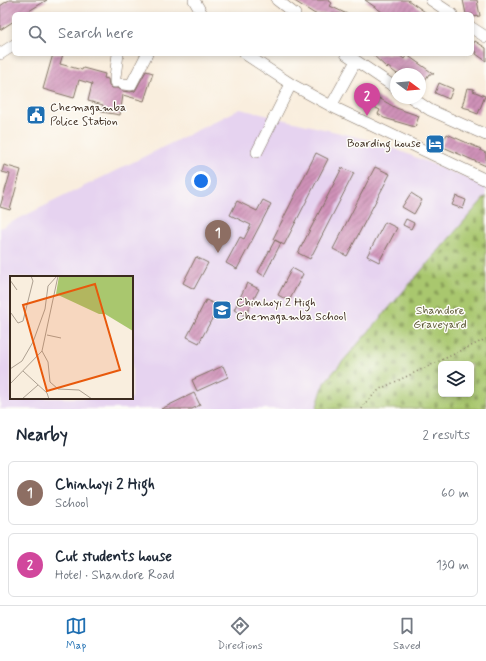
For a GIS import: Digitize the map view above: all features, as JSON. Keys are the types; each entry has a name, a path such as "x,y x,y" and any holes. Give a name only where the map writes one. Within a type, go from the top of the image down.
{"street":[{"path":"194,0 201,12"},
{"path":"277,0 292,12"},
{"path":"431,0 449,12"},
{"path":"474,29 486,37"},
{"path":"0,54 12,46"},
{"path":"118,56 114,78 119,83 131,85 146,56"},
{"path":"248,56 292,84 331,106 486,180"},
{"path":"349,56 390,84"},
{"path":"331,106 356,61"},
{"path":"258,152 292,84"},
{"path":"421,104 430,110 486,135"}],"path":[{"path":"362,409 365,403 380,389 486,339"}],"shaded area":[{"path":"240,109 378,142 486,186 486,196 324,383 316,409 0,409 0,228"}],"green space":[{"name":"Shandore Graveyard","path":"486,196 486,409 316,409 324,383"}],"building":[{"path":"9,0 47,0 27,12 12,12 12,22 0,30 0,6"},
{"path":"293,0 328,0 332,3 330,6 343,12 312,12"},
{"path":"365,0 408,0 425,12 382,12"},
{"path":"463,0 477,0 480,16 474,17 474,12 466,12"},
{"path":"475,41 486,48 486,61 476,54 477,52 474,51"},
{"path":"52,56 62,56 60,64 105,74 104,78 108,79 111,88 118,88 122,91 135,91 146,71 153,73 144,101 123,95 120,115 102,112 103,105 88,101 92,84 79,80 74,98 43,89"},
{"path":"374,56 400,56 404,59 406,56 408,56 425,68 390,69 387,68"},
{"path":"426,68 434,74 429,74 426,79"},
{"path":"439,83 453,89 449,99 435,93"},
{"path":"467,88 474,89 473,91 485,96 478,114 470,111 470,109 462,107"},
{"path":"372,94 396,108 419,116 415,127 384,118 378,114 380,110 366,103"},
{"path":"447,134 481,149 480,150 486,153 486,166 441,146"},
{"path":"316,153 328,159 284,245 273,239"},
{"path":"4,165 21,170 10,210 0,207 10,174 2,172"},
{"path":"375,167 390,174 347,256 333,249"},
{"path":"342,168 354,173 310,259 298,253"},
{"path":"411,193 422,200 414,214 402,207"},
{"path":"456,196 466,200 463,209 452,205"},
{"path":"263,200 271,204 237,269 226,263 240,237 244,239 251,225 230,215 237,201 257,211"},
{"path":"406,219 414,223 411,229 403,225"},
{"path":"385,222 397,228 379,262 367,256"},
{"path":"275,240 281,243 264,276 258,272"},
{"path":"196,257 208,263 194,289 183,283"},
{"path":"292,268 303,274 289,301 278,295"},
{"path":"247,283 259,289 245,316 234,310"},
{"path":"206,300 219,306 199,343 187,337"},
{"path":"223,366 228,377 197,391 192,380"},
{"path":"194,393 200,405 192,409 161,409"}],"place":[{"name":"Chemagamba Police Station","path":"36,115"},
{"name":"Cut students house","path":"367,116"},
{"name":"Boarding house","path":"435,144"},
{"name":"Chinhoyi 2 High","path":"218,253"},
{"name":"Chinhoyi 2 High Chemagamba School","path":"222,310"}]}
